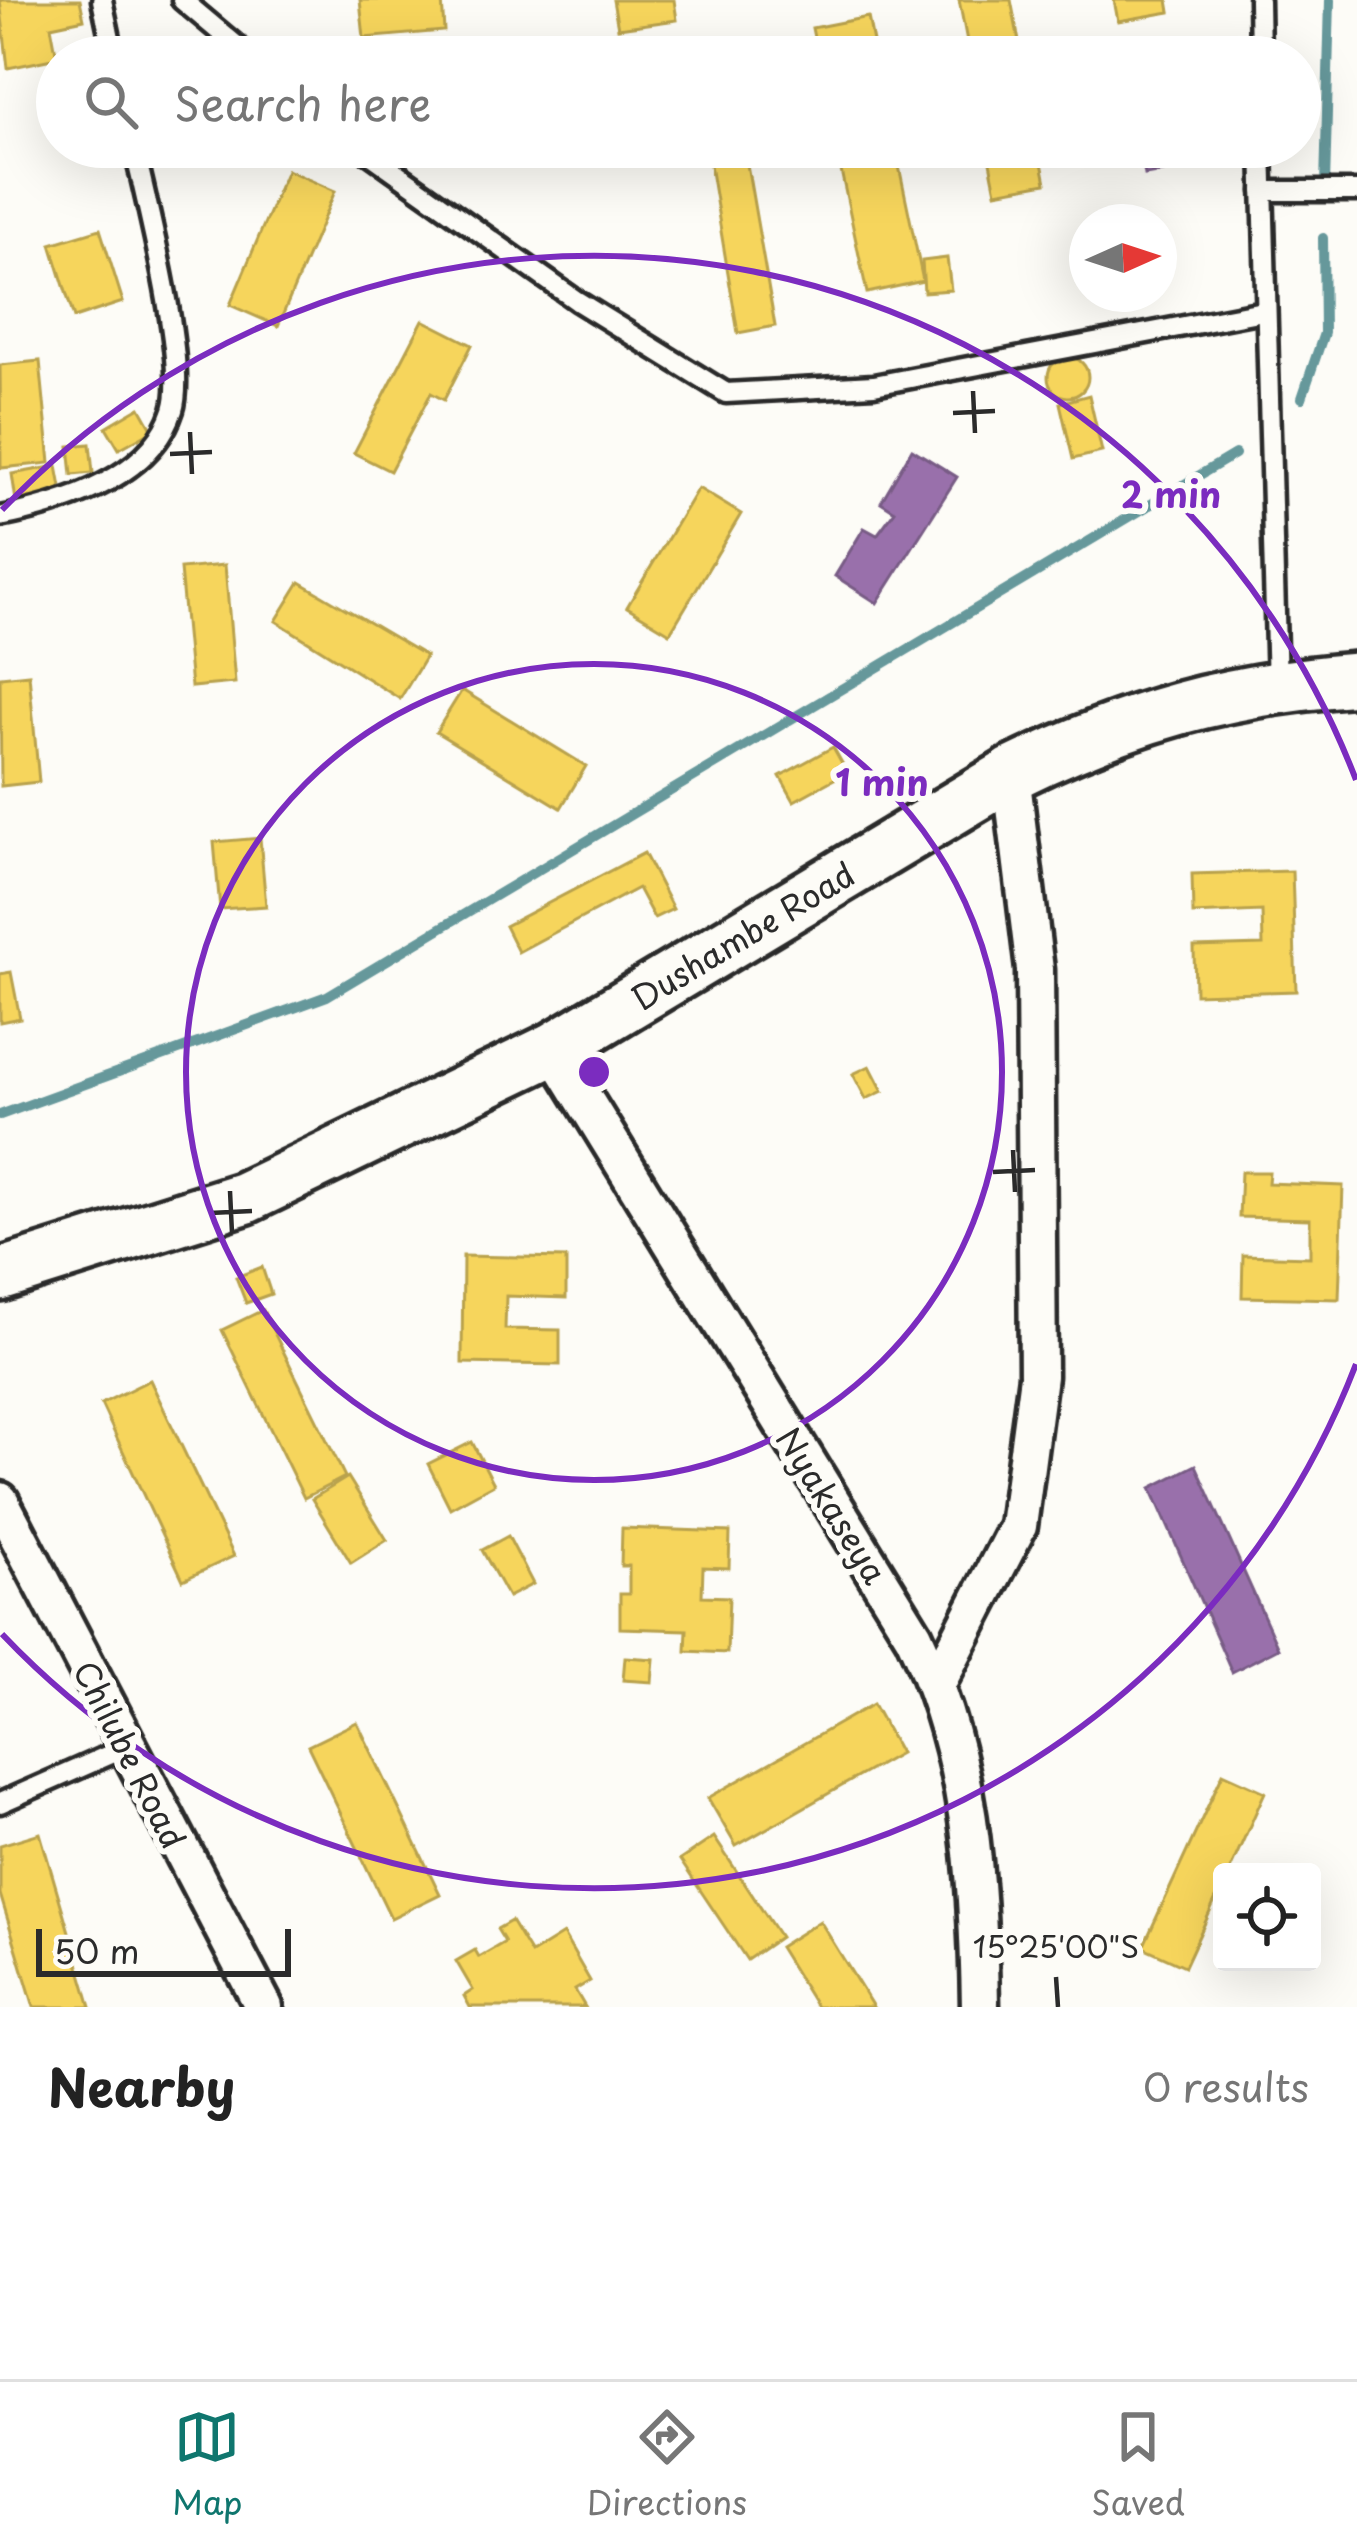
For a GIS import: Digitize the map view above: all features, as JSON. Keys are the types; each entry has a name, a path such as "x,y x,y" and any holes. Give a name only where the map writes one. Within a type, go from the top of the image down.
{"street":[{"name":"Dushambe Road","path":"0,1275 244,1198 553,1049 1011,774 1133,719 1198,699 1277,685 1357,680"},
{"path":"937,1683 1018,1526 1038,1376 1035,970 1011,774"},
{"name":"Nyakaseya","path":"553,1049 914,1636 937,1683 967,1791 980,2007"},
{"name":"Chilube Road","path":"0,1501 264,2007"}],"lane":[{"path":"102,0 110,36"},
{"path":"182,0 225,36"},
{"path":"1259,0 1260,36"},
{"path":"0,517 53,507 91,490 139,456 174,409 174,366 138,168"},
{"path":"390,168 608,321 726,393 874,385 1263,311"},
{"path":"1262,168 1277,685"},
{"path":"1263,190 1357,191"},
{"path":"0,1803 127,1747"}],"building: Homes":[{"path":"0,0 80,0 84,19 51,26 53,36 36,36 36,62 8,68"},
{"path":"360,0 442,0 444,31 364,36"},
{"path":"613,0 674,0 677,20 618,28"},
{"path":"959,0 1011,0 1018,36 966,36"},
{"path":"1114,0 1168,0 1170,12 1118,21"},
{"path":"868,17 872,36 814,36 812,28"},
{"path":"710,168 748,168 775,326 738,333"},
{"path":"840,168 899,168 923,281 867,293"},
{"path":"991,168 1043,168 1046,183 996,192"},
{"path":"287,170 335,191 278,326 230,305"},
{"path":"100,229 123,302 74,318 51,244"},
{"path":"947,258 951,290 924,292 922,261"},
{"path":"423,320 472,345 444,400 431,393 390,471 354,453"},
{"path":"1068,357 1082,363 1088,377 1082,391 1068,397 1054,391 1048,377 1054,363"},
{"path":"40,361 50,463 1,468 0,365"},
{"path":"1089,395 1102,452 1073,459 1060,403"},
{"path":"140,407 153,430 119,449 106,427"},
{"path":"90,444 93,473 72,475 69,446"},
{"path":"57,466 62,493 16,501 12,474"},
{"path":"698,488 741,514 670,633 627,607"},
{"path":"225,565 235,683 191,687 180,569"},
{"path":"300,582 426,656 400,699 276,621"},
{"path":"29,674 39,782 1,786 0,677"},
{"path":"462,690 586,766 561,808 436,732"},
{"path":"833,747 847,772 794,801 780,776"},
{"path":"260,838 266,906 220,909 214,842"},
{"path":"644,853 673,909 654,918 638,888 518,952 505,926"},
{"path":"1292,871 1296,991 1195,994 1194,947 1263,945 1262,911 1193,914 1192,874"},
{"path":"11,972 20,1018 0,1022 0,974"},
{"path":"870,1066 883,1091 866,1099 853,1074"},
{"path":"1241,1172 1269,1172 1268,1183 1343,1186 1339,1299 1242,1297 1243,1255 1310,1257 1310,1219 1239,1217"},
{"path":"463,1256 566,1258 566,1298 506,1296 505,1329 560,1330 560,1365 462,1363"},
{"path":"262,1267 271,1294 246,1303 236,1277"},
{"path":"263,1310 345,1477 304,1498 222,1330"},
{"path":"150,1380 234,1556 183,1580 101,1404"},
{"path":"472,1442 494,1484 450,1508 428,1464"},
{"path":"348,1477 387,1540 351,1563 312,1499"},
{"path":"622,1528 730,1532 729,1568 703,1567 702,1596 729,1597 727,1653 686,1651 687,1630 620,1628 620,1594 629,1594 629,1566 621,1566"},
{"path":"508,1536 533,1584 508,1597 482,1550"},
{"path":"625,1657 654,1659 652,1682 623,1680"},
{"path":"873,1704 900,1753 736,1846 708,1798"},
{"path":"357,1722 440,1894 391,1918 308,1746"},
{"path":"1223,1773 1265,1792 1233,1863 1213,1863 1213,1905 1185,1966 1143,1947"},
{"path":"40,1833 91,2007 34,2007 0,1894 0,1845"},
{"path":"714,1837 780,1937 747,1960 680,1860"},
{"path":"511,1921 531,1954 563,1934 590,1981 575,1990 585,2007 470,2007 464,1996 473,1990 456,1961 475,1950 479,1957 505,1942 497,1929"},
{"path":"820,1921 873,2007 816,2007 779,1947"}],"building: Offices":[{"path":"1144,168 1185,168 1145,175"},
{"path":"912,449 957,477 877,603 835,576 864,528 877,535 895,511 881,502"},
{"path":"1196,1465 1278,1648 1232,1672 1151,1488"}],"waterway":[{"path":"1325,186 1330,0"},
{"path":"1302,398 1324,333 1323,238"},
{"path":"0,1115 327,996 1235,454"}]}
